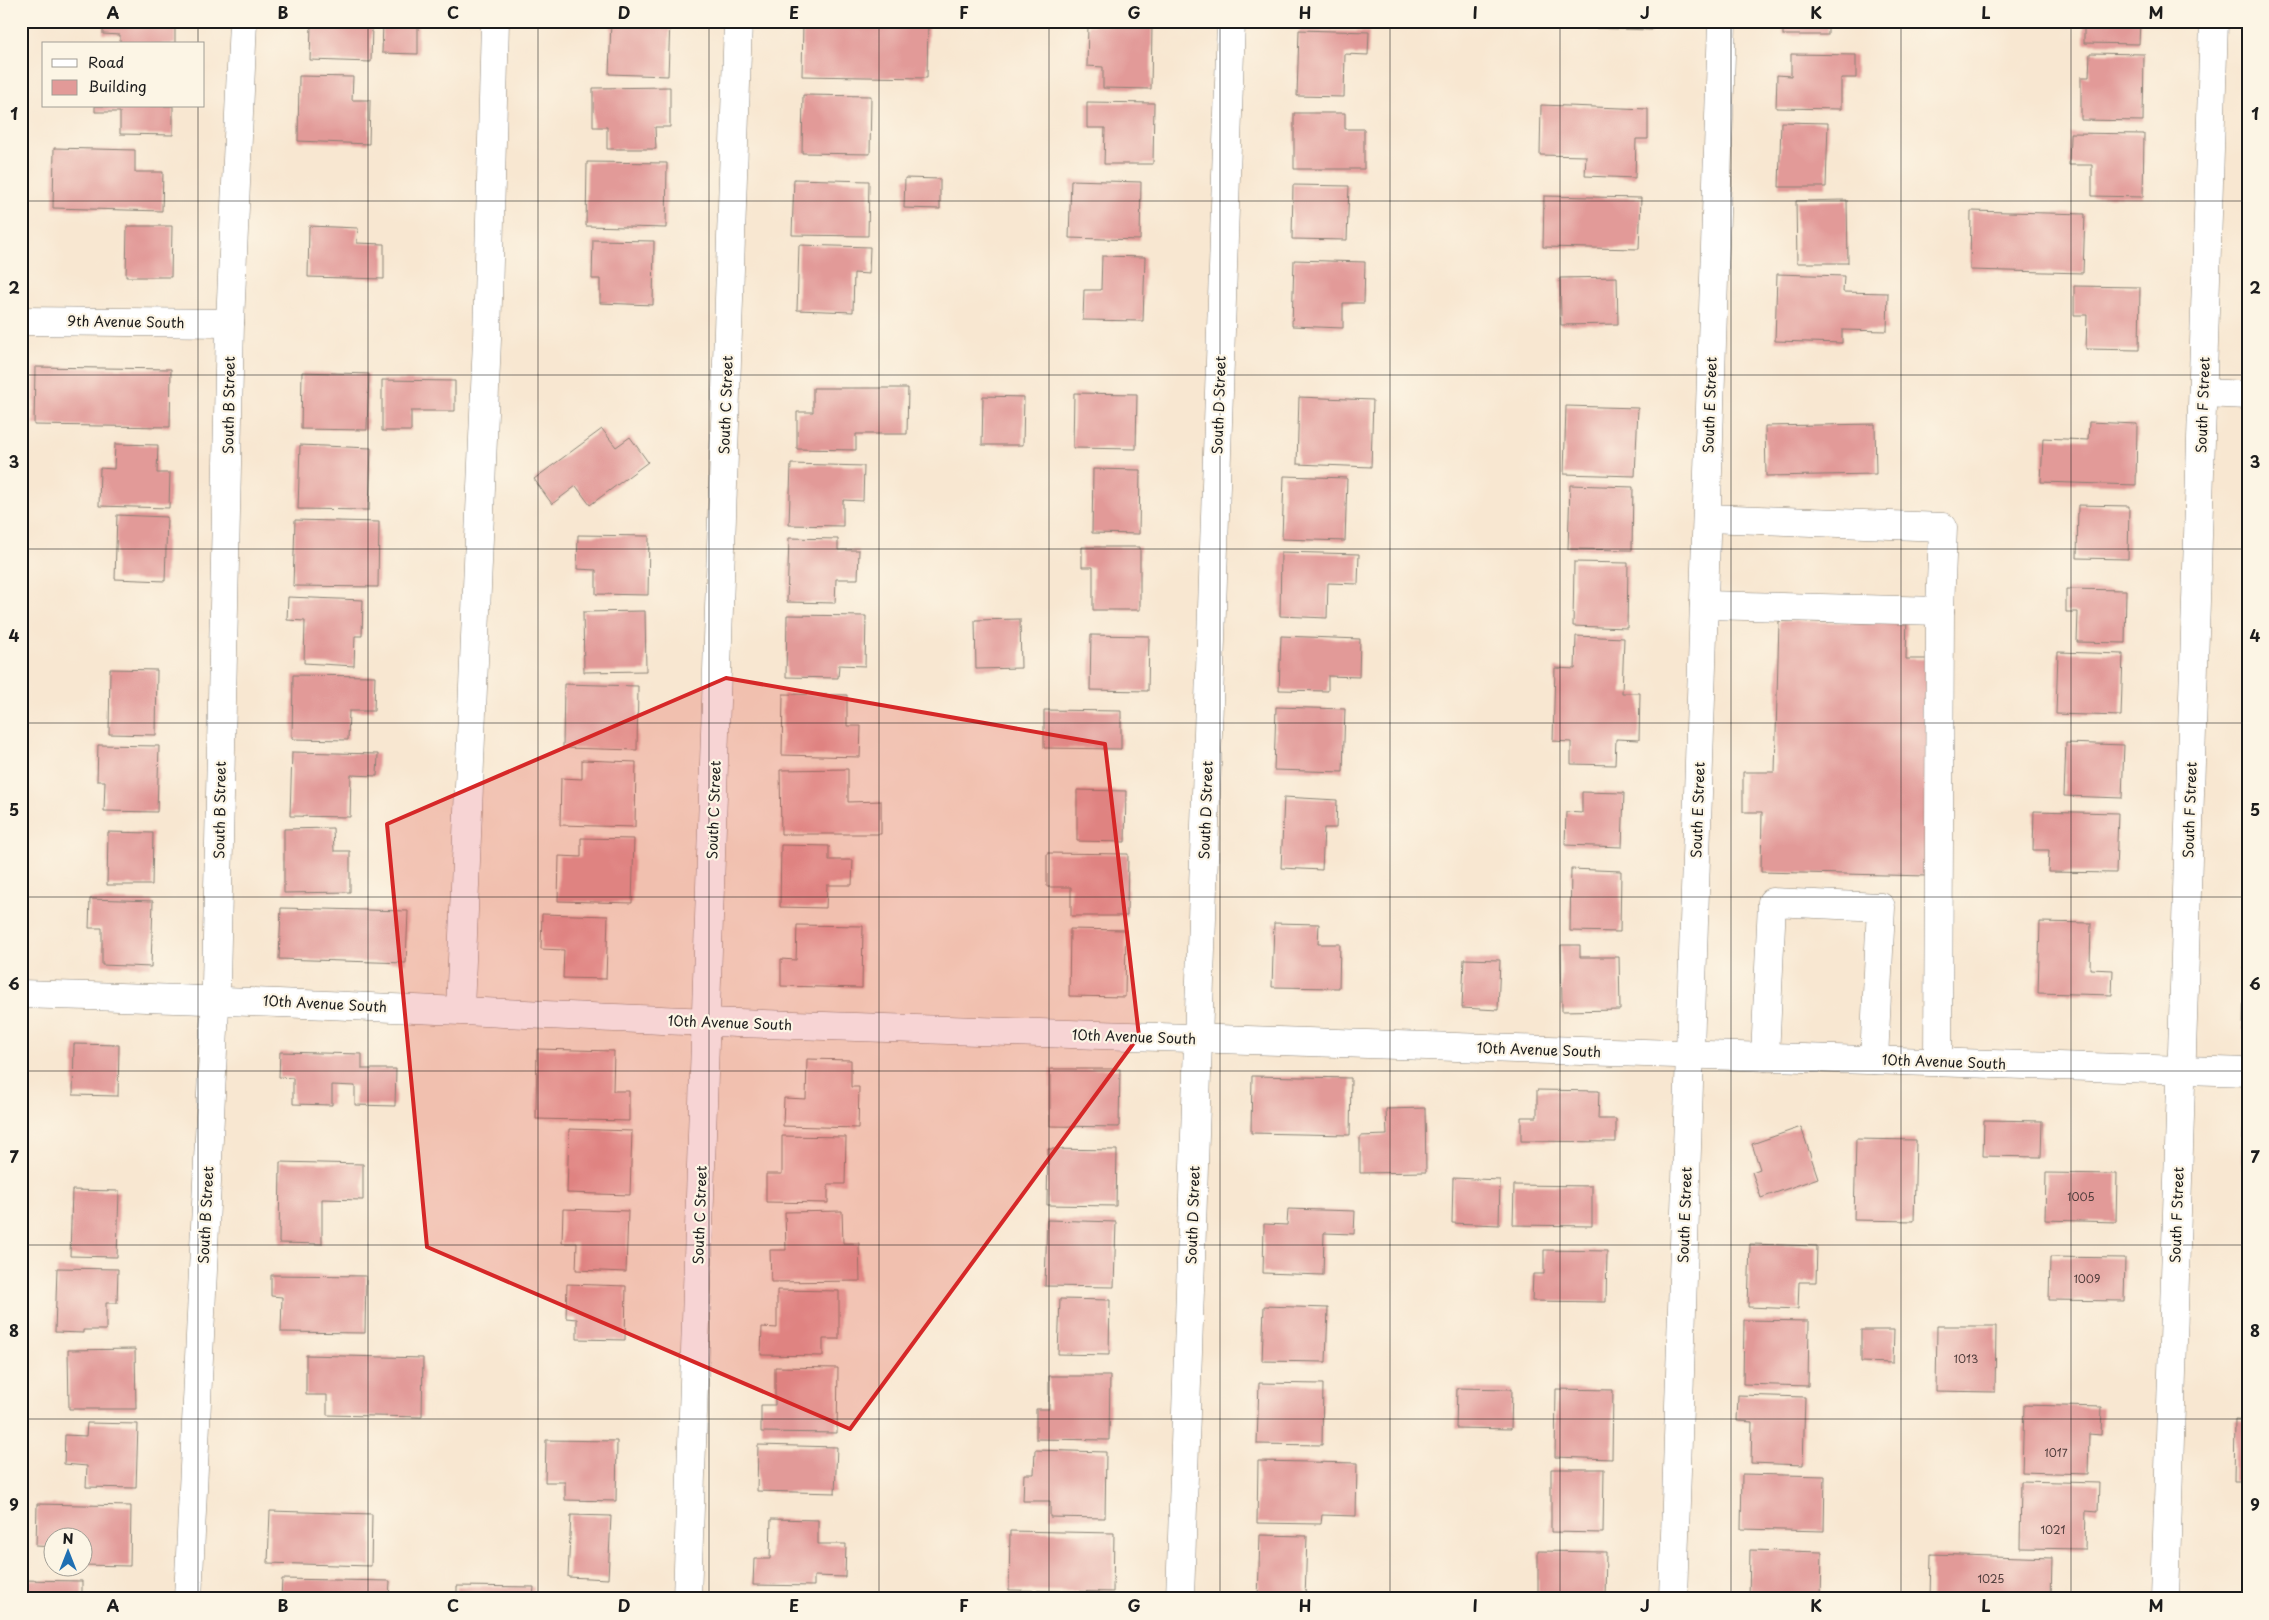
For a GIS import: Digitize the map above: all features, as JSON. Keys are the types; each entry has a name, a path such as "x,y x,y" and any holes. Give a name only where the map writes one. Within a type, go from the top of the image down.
{"street":[{"name":"South B Street","path":"188,1599 216,999 230,323 243,21"},
{"path":"460,1010 488,339 495,21"},
{"name":"South C Street","path":"687,1599 738,21"},
{"name":"South D Street","path":"1180,1599 1231,21"},
{"name":"South E Street","path":"1673,1599 1722,21"},
{"name":"South F Street","path":"2165,1599 2214,21"},
{"name":"9th Avenue South","path":"21,321 230,323"},
{"path":"2203,394 2248,395"},
{"path":"1707,518 1943,527 1940,611 1938,1062"},
{"path":"1704,605 1940,611"},
{"path":"1765,1057 1772,902 1881,907 1874,1060"},
{"name":"10th Avenue South","path":"21,994 216,999 707,1022 2248,1072"}],"highlighted area":[{"path":"726,678 1105,744 1139,1036 850,1429 427,1247 387,824"}],"building":[{"path":"103,21 175,21 175,42 120,42 120,35 103,34"},
{"path":"383,21 418,21 418,54 382,53"},
{"path":"611,21 670,21 668,76 609,74"},
{"path":"803,21 928,22 927,78 802,76"},
{"path":"1590,21 1652,21 1652,30 1590,28"},
{"path":"1783,21 1828,21 1828,35 1783,35"},
{"path":"2084,21 2140,21 2139,44 2084,43"},
{"path":"311,24 372,26 371,62 310,60"},
{"path":"1088,25 1152,26 1151,89 1103,88 1103,67 1087,66"},
{"path":"1299,30 1369,32 1368,55 1345,54 1344,97 1297,96"},
{"path":"2090,53 2144,54 2143,121 2081,120 2081,77 2089,77"},
{"path":"1791,54 1856,55 1856,78 1841,78 1841,109 1776,108 1777,75 1791,76"},
{"path":"299,76 353,77 352,100 370,100 369,144 298,141"},
{"path":"670,87 670,127 655,127 656,149 607,149 607,127 593,127 593,88"},
{"path":"803,95 871,96 870,154 802,153"},
{"path":"1087,102 1154,103 1153,164 1104,164 1105,128 1087,128"},
{"path":"1541,105 1648,109 1648,139 1636,139 1635,178 1585,176 1586,156 1540,155"},
{"path":"95,108 173,108 173,135 120,134 120,112 95,112"},
{"path":"1294,113 1345,113 1345,129 1364,129 1364,169 1294,169"},
{"path":"1781,122 1828,123 1826,187 1779,187"},
{"path":"2070,133 2144,134 2143,197 2092,196 2092,165 2069,165"},
{"path":"54,148 135,150 135,172 163,172 162,211 53,208"},
{"path":"587,162 667,163 666,228 586,226"},
{"path":"905,178 940,179 940,209 904,208"},
{"path":"794,179 869,181 868,236 792,235"},
{"path":"1071,180 1141,182 1140,240 1069,238"},
{"path":"1293,185 1349,186 1347,240 1292,239"},
{"path":"1544,196 1641,198 1639,249 1543,247"},
{"path":"1847,200 1848,263 1797,263 1796,201"},
{"path":"1971,211 2085,214 2083,273 1970,270"},
{"path":"127,226 172,226 171,277 126,277"},
{"path":"309,226 358,228 357,243 384,244 384,279 308,277"},
{"path":"593,240 654,241 653,305 600,303 600,279 592,279"},
{"path":"799,245 870,247 869,274 854,273 853,312 797,310"},
{"path":"1102,256 1145,257 1143,321 1083,320 1084,290 1101,290"},
{"path":"1294,260 1365,262 1364,303 1343,303 1343,328 1292,326"},
{"path":"1777,274 1844,276 1843,292 1888,293 1887,331 1842,330 1842,343 1775,341"},
{"path":"1617,277 1618,324 1561,325 1560,278"},
{"path":"2074,286 2140,287 2139,350 2086,349 2087,315 2074,315"},
{"path":"35,367 171,369 170,427 34,425"},
{"path":"302,372 369,374 367,430 301,429"},
{"path":"382,380 455,381 455,411 411,411 411,431 382,431"},
{"path":"813,388 908,388 907,434 856,434 856,450 797,449 797,412 813,412"},
{"path":"1074,393 1137,394 1136,449 1073,448"},
{"path":"983,396 1024,397 1023,445 982,445"},
{"path":"1299,397 1373,400 1371,467 1297,464"},
{"path":"1566,406 1638,408 1635,476 1564,474"},
{"path":"2089,422 2137,424 2136,485 2041,482 2043,438 2088,440"},
{"path":"1875,424 1876,474 1766,476 1765,426"},
{"path":"602,429 616,447 630,437 648,462 590,505 576,486 552,504 534,479"},
{"path":"115,444 158,445 157,473 170,473 169,508 99,506 100,468 114,469"},
{"path":"300,445 371,448 369,510 298,509"},
{"path":"791,464 864,466 863,501 843,500 843,526 789,525"},
{"path":"1093,469 1140,470 1139,534 1092,533"},
{"path":"1284,476 1347,478 1345,541 1282,539"},
{"path":"1570,485 1633,487 1632,550 1568,549"},
{"path":"2078,505 2129,506 2128,559 2077,558"},
{"path":"117,515 167,517 165,581 115,579"},
{"path":"295,520 379,522 378,587 293,586"},
{"path":"578,535 649,536 648,595 596,594 596,570 577,569"},
{"path":"789,538 838,539 838,550 859,550 858,579 836,579 835,603 787,602"},
{"path":"1082,547 1140,547 1140,610 1093,610 1093,567 1082,567"},
{"path":"1281,552 1359,554 1358,584 1328,583 1327,618 1280,616"},
{"path":"1574,562 1628,563 1627,628 1573,626"},
{"path":"2066,589 2126,590 2125,643 2077,642 2078,612 2066,612"},
{"path":"288,597 363,600 362,636 355,636 354,666 304,663 305,621 287,620"},
{"path":"645,611 646,671 584,672 583,612"},
{"path":"1872,614 1907,614 1906,659 1931,659 1927,876 1761,872 1762,812 1743,812 1743,772 1775,772 1779,621 1872,623"},
{"path":"787,615 866,616 865,666 839,665 838,678 786,677"},
{"path":"1020,619 1021,668 976,669 975,620"},
{"path":"1091,635 1149,636 1148,691 1090,690"},
{"path":"1281,636 1360,639 1359,677 1328,676 1328,691 1279,690"},
{"path":"1576,636 1624,638 1622,693 1640,693 1639,740 1616,739 1615,765 1571,764 1571,742 1553,741 1555,668 1575,669"},
{"path":"2058,652 2123,654 2121,716 2056,714"},
{"path":"110,669 157,670 156,735 109,734"},
{"path":"293,675 375,676 374,711 349,711 348,740 292,739"},
{"path":"564,684 638,686 637,750 563,748"},
{"path":"783,694 847,695 847,726 861,726 860,757 782,755"},
{"path":"1276,707 1345,709 1343,772 1274,770"},
{"path":"1044,710 1121,711 1121,749 1044,748"},
{"path":"2066,743 2124,745 2122,798 2064,796"},
{"path":"98,745 159,746 157,812 104,811 105,781 97,781"},
{"path":"292,752 378,754 377,776 351,775 350,817 290,816"},
{"path":"582,760 636,762 635,827 560,825 561,778 582,779"},
{"path":"848,769 848,802 881,801 881,834 781,834 780,770"},
{"path":"1077,790 1126,791 1125,842 1077,841"},
{"path":"1582,792 1624,793 1622,847 1565,845 1566,812 1582,813"},
{"path":"1284,797 1337,800 1336,828 1324,828 1322,870 1281,868"},
{"path":"2034,811 2118,813 2116,873 2048,872 2049,850 2033,850"},
{"path":"2246,816 2248,816 2248,872 2244,872"},
{"path":"333,828 334,851 350,851 350,892 284,893 284,829"},
{"path":"108,832 153,833 152,885 107,885"},
{"path":"581,838 634,839 632,903 558,901 559,856 581,857"},
{"path":"781,845 829,846 829,860 853,860 852,885 827,885 826,908 780,907"},
{"path":"1047,853 1128,854 1127,916 1071,916 1071,887 1047,887"},
{"path":"1571,869 1621,871 1620,932 1570,931"},
{"path":"90,899 153,901 151,967 102,965 102,928 89,928"},
{"path":"281,908 408,911 406,963 279,959"},
{"path":"542,914 608,916 606,979 563,978 564,950 541,949"},
{"path":"2040,922 2091,923 2090,969 2113,970 2112,995 2038,993"},
{"path":"1274,923 1319,924 1318,944 1340,944 1339,988 1272,987"},
{"path":"797,925 863,926 862,988 781,986 781,959 796,960"},
{"path":"1070,929 1126,930 1125,997 1069,996"},
{"path":"1561,945 1580,945 1580,957 1619,957 1620,1010 1562,1011"},
{"path":"1464,959 1500,960 1498,1010 1462,1008"},
{"path":"2244,968 2248,968 2248,1034 2243,1034"},
{"path":"74,1044 119,1045 118,1096 73,1095"},
{"path":"537,1049 614,1051 613,1091 629,1091 629,1121 536,1119"},
{"path":"280,1052 362,1054 362,1069 396,1069 395,1106 355,1105 355,1086 332,1085 332,1105 293,1104 293,1078 279,1077"},
{"path":"807,1059 851,1060 851,1087 859,1087 858,1128 783,1126 784,1098 806,1099"},
{"path":"1050,1069 1120,1069 1119,1127 1050,1126"},
{"path":"1252,1076 1351,1078 1350,1135 1251,1133"},
{"path":"1537,1090 1599,1091 1598,1119 1616,1119 1616,1142 1521,1141 1521,1117 1537,1117"},
{"path":"1425,1108 1426,1172 1360,1173 1360,1136 1387,1135 1386,1109"},
{"path":"2244,1109 2248,1109 2248,1170 2242,1170"},
{"path":"1984,1120 2042,1121 2041,1157 1983,1156"},
{"path":"1801,1127 1818,1178 1761,1198 1752,1172 1760,1169 1752,1144"},
{"path":"569,1129 632,1131 630,1195 567,1193"},
{"path":"782,1136 846,1137 845,1184 828,1184 828,1203 766,1202 766,1174 782,1174"},
{"path":"1856,1139 1916,1140 1914,1221 1854,1220"},
{"path":"1048,1149 1117,1150 1116,1206 1047,1205"},
{"path":"280,1162 363,1164 363,1200 322,1199 322,1244 279,1243"},
{"path":"2046,1173 2117,1174 2116,1222 2045,1220"},
{"path":"1453,1178 1500,1180 1499,1225 1452,1223"},
{"path":"1514,1185 1592,1186 1592,1226 1513,1225"},
{"path":"72,1190 119,1191 117,1257 70,1256"},
{"path":"563,1209 628,1211 626,1272 576,1270 577,1243 562,1243"},
{"path":"1288,1209 1355,1211 1354,1234 1324,1233 1323,1275 1263,1273 1264,1224 1287,1225"},
{"path":"842,1211 843,1243 859,1243 860,1281 771,1282 770,1250 786,1250 785,1212"},
{"path":"1047,1220 1116,1222 1114,1287 1045,1286"},
{"path":"1750,1244 1817,1246 1816,1282 1799,1282 1798,1309 1748,1307"},
{"path":"1544,1250 1607,1251 1606,1302 1532,1301 1533,1274 1544,1274"},
{"path":"2050,1257 2125,1258 2124,1301 2049,1300"},
{"path":"57,1268 118,1269 117,1303 106,1303 106,1330 83,1330 83,1333 55,1332"},
{"path":"271,1275 366,1276 365,1333 281,1332 282,1297 271,1296"},
{"path":"567,1284 626,1286 625,1340 577,1339 577,1319 566,1318"},
{"path":"777,1290 839,1291 839,1339 823,1339 823,1356 761,1355 762,1327 777,1328"},
{"path":"1060,1299 1110,1300 1109,1355 1058,1354"},
{"path":"1264,1306 1328,1308 1326,1362 1262,1361"},
{"path":"1744,1320 1809,1321 1808,1386 1743,1384"},
{"path":"1937,1326 1996,1326 1995,1392 1936,1391"},
{"path":"1861,1330 1894,1330 1893,1363 1861,1362"},
{"path":"135,1349 136,1409 69,1409 68,1350"},
{"path":"306,1355 423,1358 422,1417 327,1415 327,1395 306,1395"},
{"path":"775,1367 838,1368 837,1433 761,1432 761,1405 775,1405"},
{"path":"1049,1376 1110,1376 1109,1440 1036,1439 1036,1409 1049,1409"},
{"path":"1259,1383 1323,1384 1322,1445 1257,1444"},
{"path":"1457,1388 1512,1389 1511,1429 1456,1428"},
{"path":"1556,1389 1613,1390 1612,1459 1555,1457"},
{"path":"1738,1395 1805,1397 1803,1465 1751,1463 1752,1422 1737,1421"},
{"path":"2024,1405 2102,1407 2101,1435 2089,1434 2088,1474 2022,1472"},
{"path":"2235,1420 2248,1421 2248,1481 2234,1481"},
{"path":"87,1423 138,1424 136,1488 86,1487 87,1466 64,1464 65,1435 86,1436"},
{"path":"546,1440 617,1441 616,1501 565,1500 565,1482 545,1482"},
{"path":"758,1445 837,1447 835,1493 757,1491"},
{"path":"1035,1450 1106,1452 1105,1518 1050,1517 1050,1501 1023,1501 1024,1474 1034,1474"},
{"path":"1258,1461 1357,1463 1356,1516 1322,1515 1321,1524 1257,1523"},
{"path":"1551,1469 1604,1469 1603,1533 1551,1532"},
{"path":"1742,1474 1825,1476 1824,1531 1741,1529"},
{"path":"2021,1481 2099,1483 2098,1512 2086,1511 2085,1549 2020,1548"},
{"path":"37,1504 131,1506 130,1566 92,1565 92,1528 42,1528 42,1546 36,1546"},
{"path":"270,1511 372,1514 371,1566 268,1563"},
{"path":"571,1515 611,1516 608,1579 568,1577"},
{"path":"771,1519 818,1520 818,1544 846,1544 845,1577 814,1576 814,1586 753,1585 754,1559 770,1559"},
{"path":"1010,1531 1114,1533 1113,1592 1009,1590"},
{"path":"1260,1535 1307,1536 1305,1599 1258,1599"},
{"path":"1750,1550 1822,1552 1821,1599 1749,1599"},
{"path":"1538,1551 1606,1552 1605,1599 1538,1598"},
{"path":"1931,1554 2052,1558 2051,1599 1930,1599"},
{"path":"282,1579 390,1581 389,1599 281,1599"},
{"path":"21,1580 82,1581 82,1599 21,1599"},
{"path":"457,1586 534,1587 533,1599 457,1599"}]}
